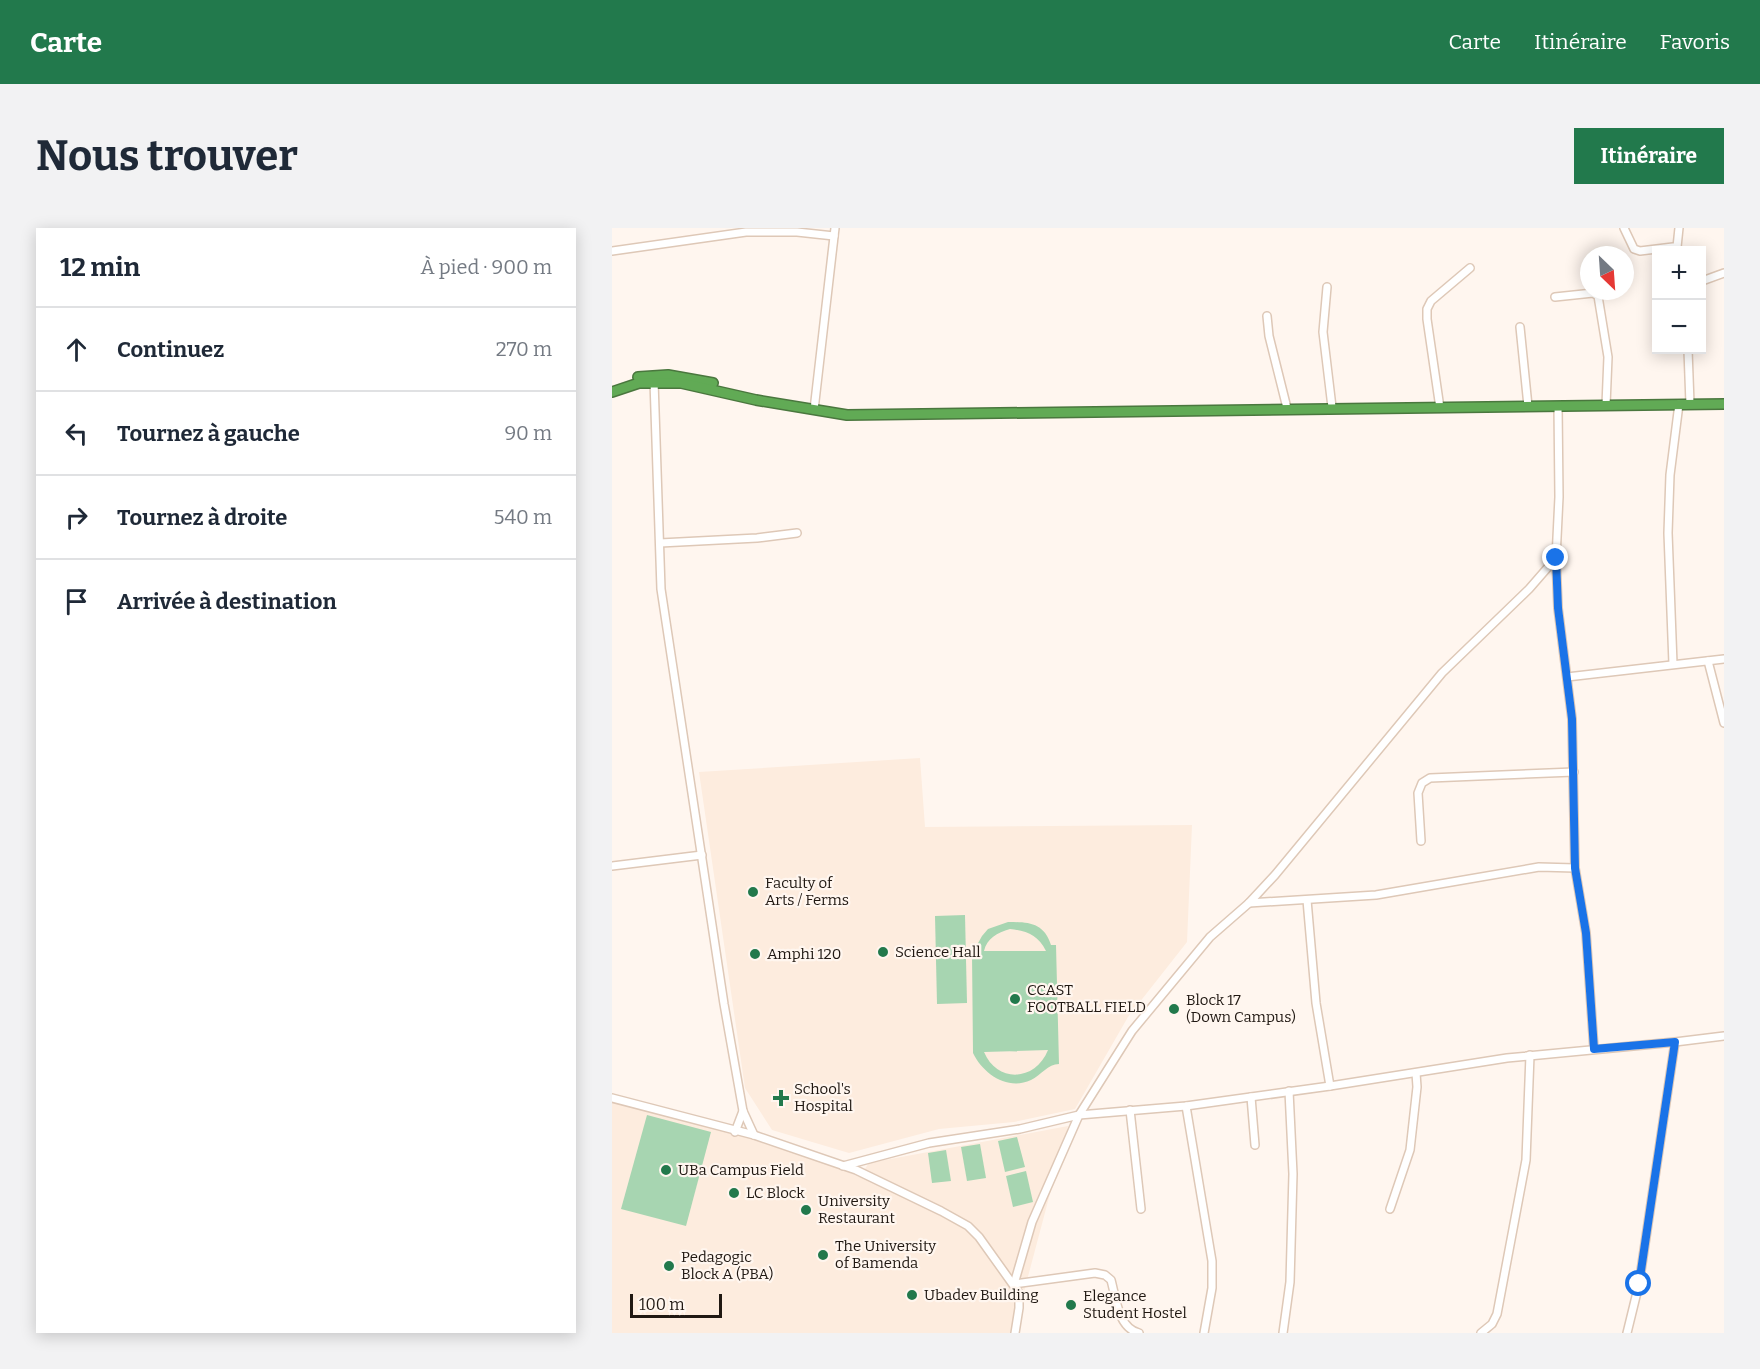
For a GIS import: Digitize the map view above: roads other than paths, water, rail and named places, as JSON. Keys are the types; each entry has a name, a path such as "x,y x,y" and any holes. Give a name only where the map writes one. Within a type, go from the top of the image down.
{"highway":[{"path":"612,392 653,378"},
{"path":"612,385 653,378 756,400 847,415 1332,407 1440,408 1724,404"}],"street":[{"path":"1624,228 1634,249 1652,250"},
{"path":"1678,246 1679,228"},
{"path":"612,251 746,232 835,232 814,410"},
{"path":"1440,408 1427,309 1431,301 1470,268"},
{"path":"1706,279 1724,273"},
{"path":"1327,287 1323,332 1332,407"},
{"path":"1555,297 1593,293 1598,296 1608,357 1606,405"},
{"path":"1267,316 1269,336 1287,408"},
{"path":"1520,327 1528,406"},
{"path":"1688,354 1690,404"},
{"path":"653,378 661,589 743,1111 754,1135"},
{"path":"1673,664 1668,533 1670,476 1679,404"},
{"path":"1558,406 1559,497 1556,558 1558,608 1572,719 1575,868 1586,933 1594,1049"},
{"path":"660,543 746,539 797,533"},
{"path":"1014,1284 1032,1222 1079,1115 1132,1031 1210,937 1249,903 1275,876 1442,673 1529,589 1556,558"},
{"path":"1567,677 1724,659"},
{"path":"1708,661 1724,723"},
{"path":"1421,841 1418,793 1422,783 1430,778 1574,772"},
{"path":"612,866 702,855"},
{"path":"1249,903 1376,894 1431,887 1539,867 1575,868"},
{"path":"1307,900 1316,1003 1330,1086"},
{"path":"843,1166 928,1143 1020,1129 1079,1115 1186,1107 1530,1055 1724,1036"},
{"path":"1628,1333 1639,1284 1675,1042"},
{"path":"1481,1333 1492,1324 1497,1314 1526,1160 1530,1055"},
{"path":"1390,1209 1410,1150 1417,1087 1416,1073"},
{"path":"1283,1333 1290,1282 1293,1174 1289,1091"},
{"path":"1251,1097 1255,1145"},
{"path":"612,1098 754,1135 843,1166 875,1178 968,1226 979,1237 1019,1293 1015,1333"},
{"path":"1186,1107 1212,1261 1212,1288 1204,1333"},
{"path":"1130,1110 1141,1209"},
{"path":"735,1131 743,1111"},
{"path":"1014,1284 1095,1273 1105,1275 1111,1280 1125,1325 1133,1332 1139,1333"}],"place":[{"name":"Faculty of Arts / Ferms","path":"753,892"},
{"name":"Science Hall","path":"883,952"},
{"name":"Amphi 120","path":"755,954"},
{"name":"CCAST FOOTBALL FIELD","path":"1015,999"},
{"name":"Block 17 (Down Campus)","path":"1174,1009"},
{"name":"School's Hospital","path":"781,1098"},
{"name":"UBa Campus Field","path":"666,1170"},
{"name":"LC Block","path":"734,1193"},
{"name":"University Restaurant","path":"806,1210"},
{"name":"The University of Bamenda","path":"823,1255"},
{"name":"Pedagogic Block A (PBA)","path":"669,1266"},
{"name":"Ubadev Building","path":"912,1295"},
{"name":"Elegance Student Hostel","path":"1071,1305"}]}
